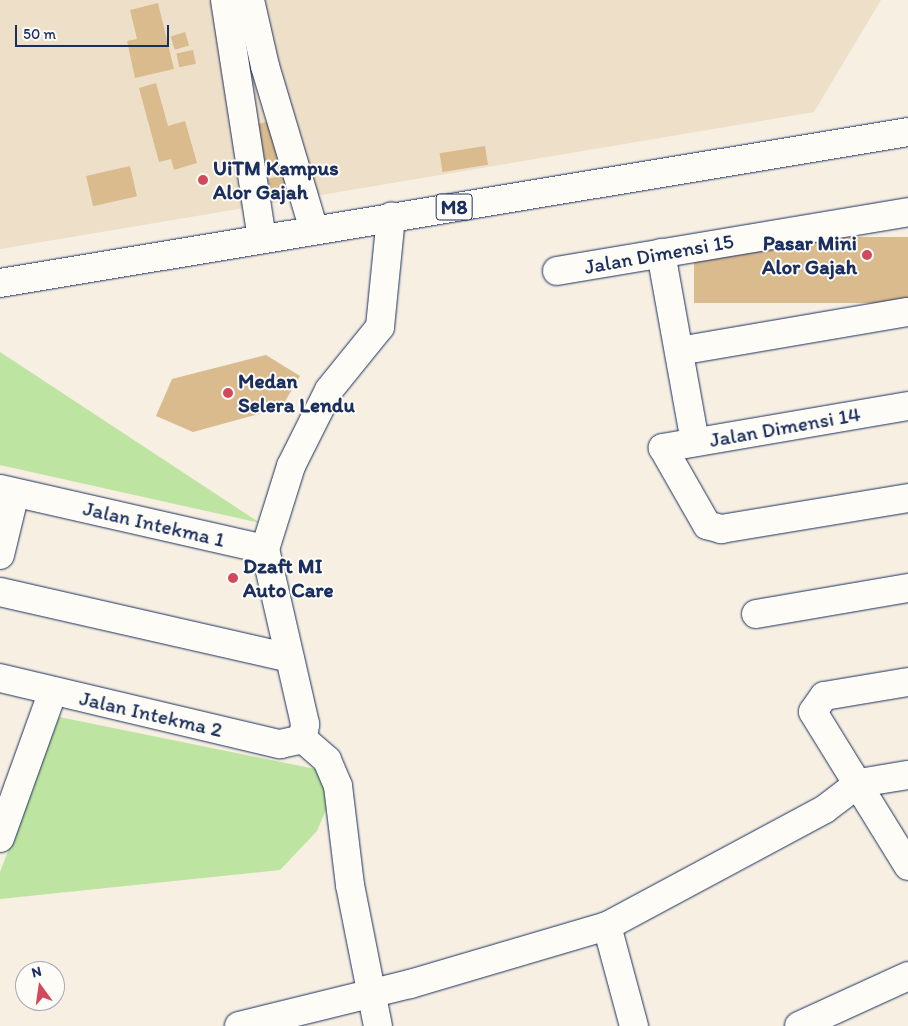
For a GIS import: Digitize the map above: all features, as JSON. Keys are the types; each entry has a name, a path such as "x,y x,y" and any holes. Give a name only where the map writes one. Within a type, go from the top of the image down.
{"street":[{"path":"225,0 262,238"},
{"path":"250,0 265,66 314,230"},
{"name":"M8","path":"0,284 262,238 908,132"},
{"name":"Jalan Dimensi 15","path":"557,271 908,212"},
{"path":"378,1026 350,885 338,786 327,760 303,739 305,724 265,550 291,466 329,390 380,327 391,217"},
{"path":"661,253 695,442"},
{"path":"678,351 908,312"},
{"name":"Jalan Dimensi 14","path":"908,406 662,448 707,525 721,529 908,498"},
{"path":"0,555 8,491"},
{"name":"Jalan Intekma 1","path":"8,491 265,550"},
{"path":"756,614 908,588"},
{"path":"0,592 290,658"},
{"name":"Jalan Intekma 2","path":"0,678 280,744 303,739"},
{"path":"908,682 824,696 813,712 859,783 908,866"},
{"path":"0,838 10,778 53,691"},
{"path":"239,1026 370,993 607,926 825,809 859,783 908,775"},
{"path":"607,926 634,1026"},
{"path":"799,1026 908,976"}],"shaded area":[{"name":"UiTM Kampus Alor Gajah","path":"0,0 881,0 814,112 0,249"}],"green space":[{"path":"0,352 260,523 0,465"},
{"path":"59,717 330,772 335,789 317,831 280,870 0,899 0,872"}],"building":[{"path":"158,3 174,69 135,78 127,41 137,39 130,10"},
{"path":"185,32 189,45 175,50 171,36"},
{"path":"193,50 196,64 179,67 176,54"},
{"path":"156,83 168,126 185,121 197,163 174,170 171,159 159,162 139,88"},
{"path":"273,120 287,164 271,169 270,165 266,167 258,124"},
{"path":"485,146 488,165 443,172 440,153"},
{"path":"130,166 137,196 93,206 86,176"},
{"path":"290,173 293,184 271,190 268,179"},
{"path":"694,237 908,237 908,303 694,303"},
{"name":"Medan Selera Lendu","path":"266,355 300,376 281,408 193,432 156,416 172,379"}],"place":[{"name":"UiTM Kampus Alor Gajah","path":"203,180"},
{"name":"Pasar Mini Alor Gajah","path":"867,255"},
{"name":"Medan Selera Lendu","path":"228,393"},
{"name":"Dzaft MI Auto Care","path":"233,578"}]}
